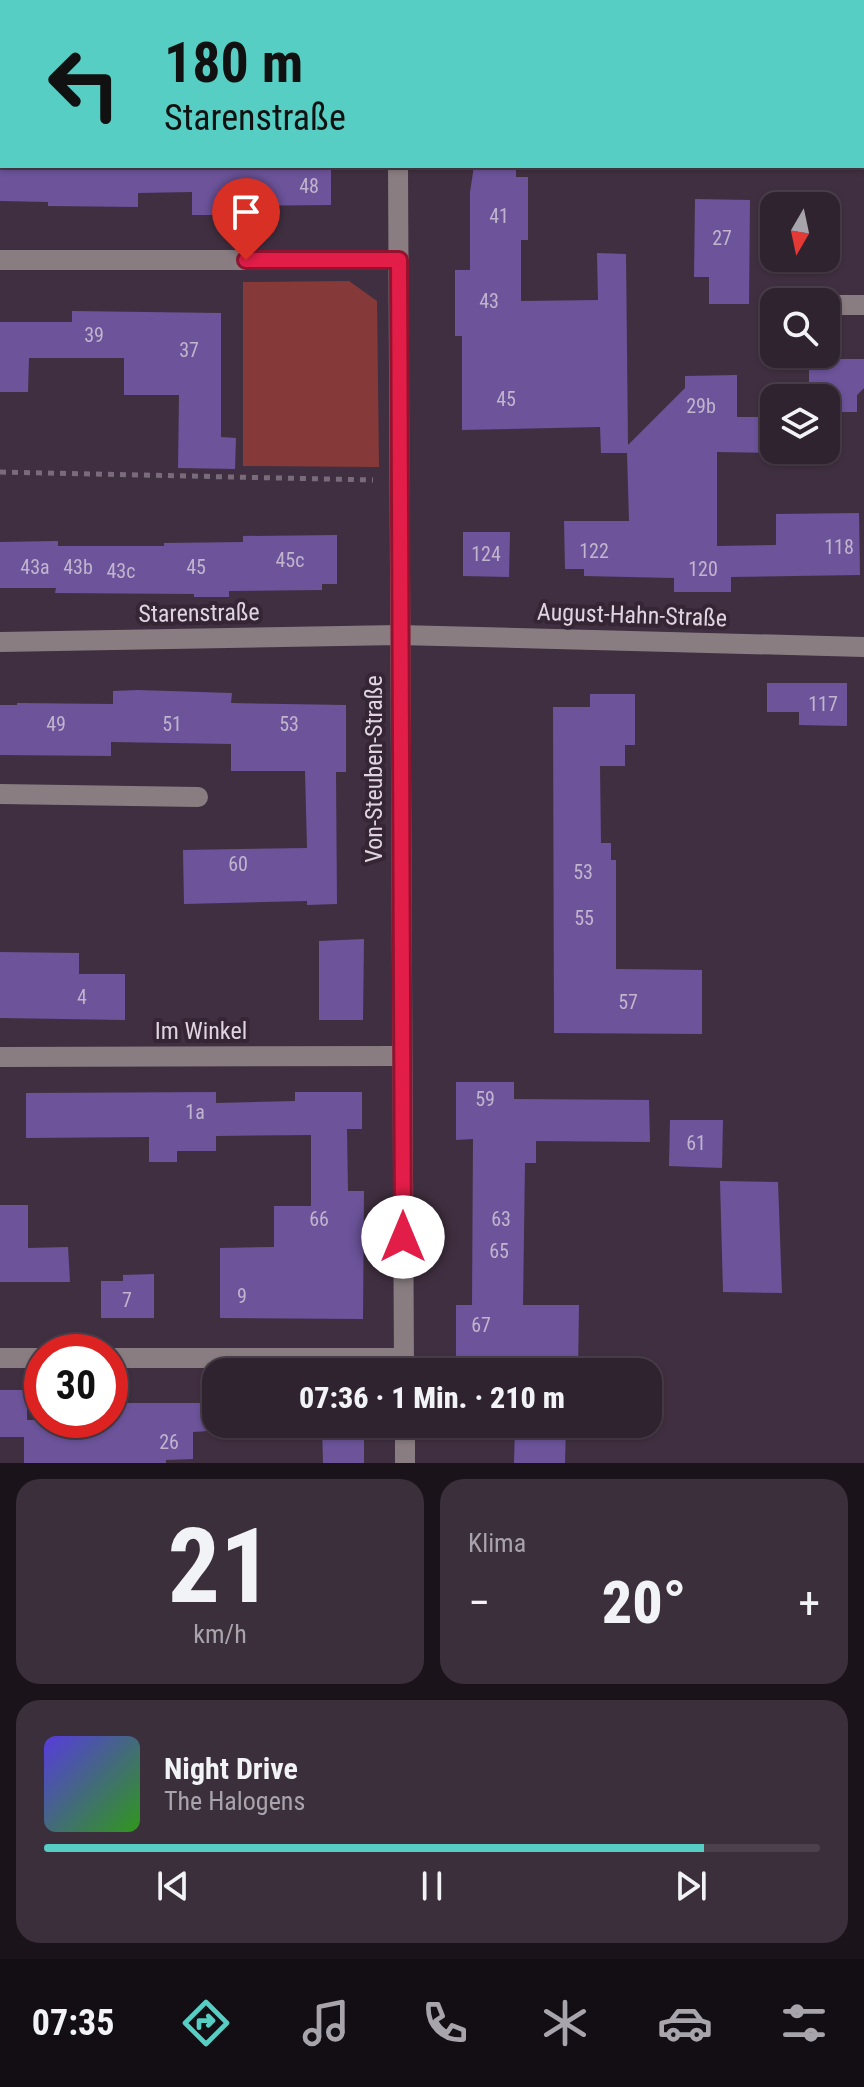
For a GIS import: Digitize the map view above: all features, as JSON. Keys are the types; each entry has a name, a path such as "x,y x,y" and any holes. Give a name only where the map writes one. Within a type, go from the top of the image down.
{"street":[{"name":"Von-Steuben-Straße","path":"398,168 404,1358"},
{"path":"0,260 399,260"},
{"path":"840,305 864,305"},
{"name":"Starenstraße","path":"0,642 399,635"},
{"name":"August-Hahn-Straße","path":"399,635 864,647"},
{"path":"0,794 198,797"},
{"name":"Im Winkel","path":"0,1057 401,1056"},
{"path":"0,1358 24,1358"},
{"path":"128,1358 202,1360"},
{"path":"405,1438 405,1463"}],"path":[{"path":"0,472 398,481"}],"shaded area":[{"path":"349,281 377,301 379,467 243,466 243,282"}],"building":[{"path":"0,168 331,168 331,205 235,206 235,215 192,215 192,192 138,193 138,207 48,206 48,202 0,201"},
{"path":"474,168 516,168 516,177 528,177 528,240 521,240 521,301 598,300 597,253 626,254 628,445 685,388 685,376 737,375 737,417 760,417 760,453 717,452 717,546 776,545 776,514 859,513 860,575 731,577 731,592 674,592 674,578 584,576 584,569 565,569 564,521 629,521 627,453 601,453 600,427 462,430 462,336 455,336 455,270 470,270 470,192"},
{"path":"695,199 750,200 749,304 709,304 709,277 694,277"},
{"path":"72,311 221,313 221,437 236,438 235,469 178,468 179,395 124,395 124,358 29,358 28,392 0,392 0,322 72,322"},
{"path":"840,359 864,359 864,388 857,395 857,412 840,412 840,384 809,384 809,368 840,368"},
{"path":"463,532 510,532 509,577 463,576"},
{"path":"337,535 337,584 322,584 322,590 229,591 229,597 194,597 194,594 55,593 56,588 0,588 0,542 58,541 58,546 164,546 164,543 243,542 243,536"},
{"path":"767,683 847,683 847,726 799,725 799,712 767,712"},
{"path":"113,691 232,693 231,703 346,705 346,772 336,772 337,904 307,905 307,901 184,904 183,850 307,848 305,771 231,771 231,744 111,742 111,756 0,755 0,705 113,704"},
{"path":"590,694 635,694 635,745 625,745 625,766 600,766 601,843 611,843 611,860 616,860 616,969 702,970 702,1034 554,1033 553,707 590,707"},
{"path":"364,939 363,1020 319,1020 319,941"},
{"path":"0,952 79,953 79,974 125,974 125,1020 0,1018"},
{"path":"456,1082 514,1082 514,1099 649,1100 650,1142 536,1141 536,1163 525,1163 523,1305 579,1305 578,1358 456,1358 456,1305 472,1305 473,1139 456,1140"},
{"path":"216,1092 216,1103 295,1101 295,1092 362,1092 362,1129 347,1129 348,1191 364,1191 363,1319 220,1318 220,1248 274,1247 274,1206 311,1206 311,1135 216,1136 216,1151 177,1151 177,1162 149,1162 149,1137 26,1138 26,1093"},
{"path":"670,1120 723,1120 722,1168 669,1166"},
{"path":"720,1181 778,1182 782,1293 723,1292"},
{"path":"0,1205 28,1205 28,1248 68,1247 70,1282 0,1282"},
{"path":"154,1274 154,1318 101,1318 101,1281 123,1281 123,1275"},
{"path":"0,1390 24,1390 24,1437 0,1437"},
{"path":"128,1403 202,1403 202,1431 193,1432 193,1459 166,1460 166,1463 24,1463 24,1438 128,1438"},
{"path":"322,1438 364,1438 364,1463 323,1463"},
{"path":"515,1438 566,1438 565,1463 514,1463"}],"route":[{"path":"246,260 399,260 403,1237"}]}
